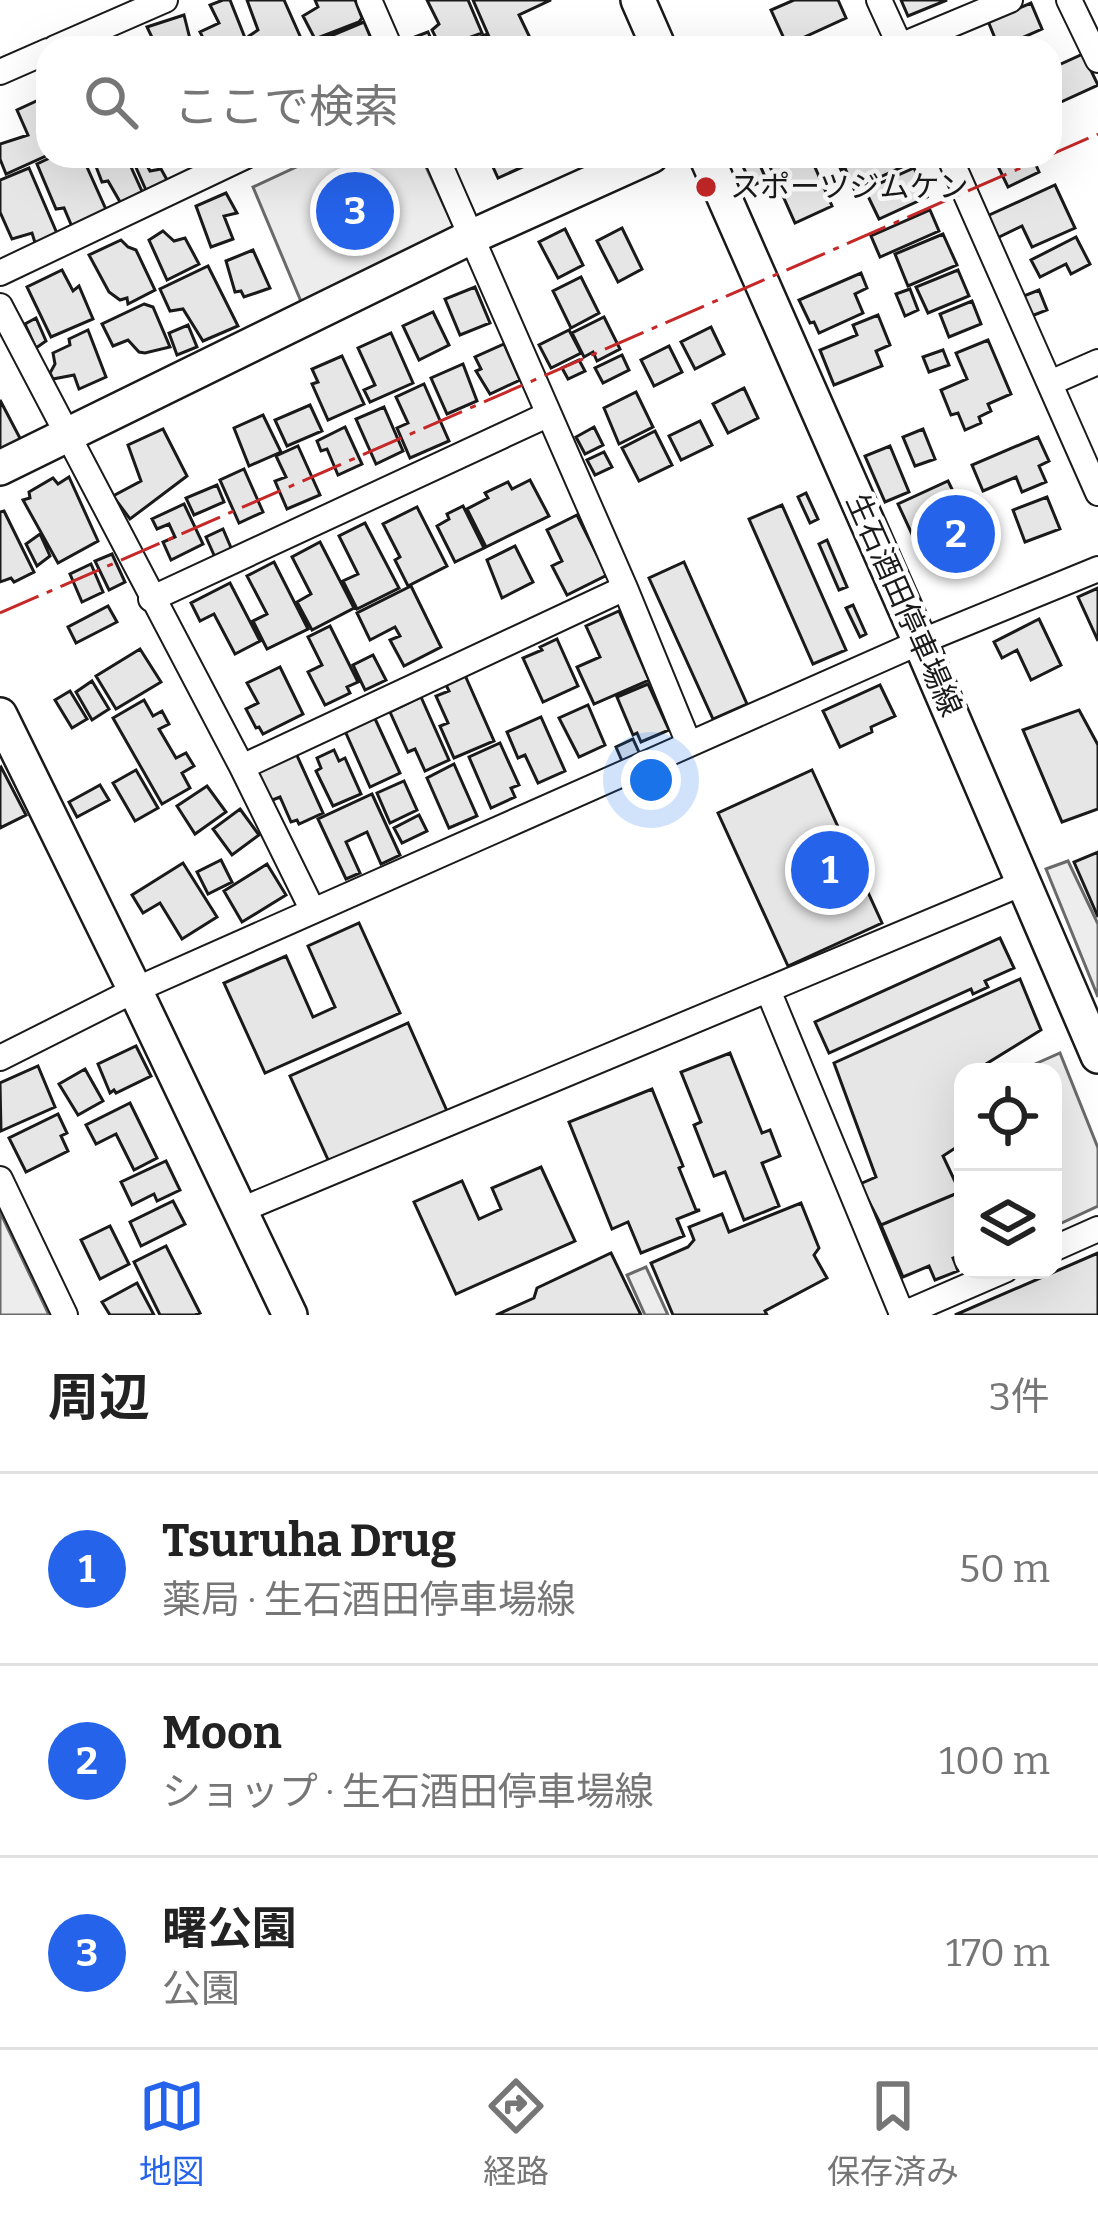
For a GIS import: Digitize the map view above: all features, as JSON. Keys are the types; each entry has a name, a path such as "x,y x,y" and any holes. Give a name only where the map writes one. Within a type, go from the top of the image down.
{"street":[{"path":"83,36 165,0"},
{"path":"369,0 385,36"},
{"path":"638,0 654,36"},
{"path":"879,0 894,36"},
{"path":"927,36 1010,0"},
{"path":"1069,0 1098,59"},
{"path":"0,72 36,56"},
{"path":"0,273 221,168"},
{"path":"441,168 626,588 689,744"},
{"path":"0,468 471,237 624,168"},
{"name":"生石酒田停車場線","path":"711,168 1098,1056"},
{"path":"954,168 1098,493"},
{"path":"0,306 313,911"},
{"path":"1049,383 1098,362"},
{"path":"151,599 548,415"},
{"path":"0,1058 135,990 920,642 1098,568"},
{"path":"242,767 626,588"},
{"path":"0,715 290,1315"},
{"path":"241,1210 1023,884"},
{"path":"768,990 914,1312 986,1279"},
{"path":"0,1179 64,1315"},
{"path":"1062,1245 1098,1229"}],"shaded area":[{"path":"294,168 427,168 458,236 305,311 253,187"},
{"path":"1068,861 1098,924 1098,997 1046,869"},
{"path":"1060,1053 1098,1148 1098,1206 1062,1223 1062,1063 1037,1063"},
{"path":"0,1212 49,1315 0,1315"},
{"path":"646,1267 668,1315 645,1315 627,1275"}],"building":[{"path":"230,0 244,36 202,36 200,32 219,23 210,5"},
{"path":"247,0 284,0 300,36 249,36 258,30"},
{"path":"315,0 355,0 362,18 313,36 303,16 318,7"},
{"path":"427,0 468,0 482,33 435,36 432,30 439,24"},
{"path":"473,0 551,0 519,15 529,36 489,36"},
{"path":"794,0 838,0 846,18 807,36 783,36 771,10"},
{"path":"901,0 947,0 908,16"},
{"path":"1031,3 1042,29 1026,36 994,36 988,21"},
{"path":"184,15 189,36 151,36 147,27"},
{"path":"364,22 370,36 330,36"},
{"path":"1083,54 1098,85 1062,102 1062,64"},
{"path":"36,101 36,160 6,174 0,144 28,135 17,110"},
{"path":"29,168 59,238 37,249 32,233 12,239 0,212 0,180"},
{"path":"39,168 87,168 108,214 73,229 64,208 56,209"},
{"path":"97,168 131,168 145,198 123,207 108,181 102,182"},
{"path":"136,168 161,169 171,187 149,197"},
{"path":"493,168 520,168 498,178"},
{"path":"744,168 761,168 766,179 752,186"},
{"path":"771,168 815,168 832,206 795,223"},
{"path":"845,168 900,168 854,189"},
{"path":"914,168 927,197 879,219 865,190"},
{"path":"999,168 1037,168 1039,172 1008,187"},
{"path":"1055,185 1075,228 1032,247 1022,226 995,239 985,217"},
{"path":"226,193 237,213 224,216 233,239 211,247 196,206"},
{"path":"930,210 939,231 880,257 871,236"},
{"path":"622,228 642,269 618,282 597,241"},
{"path":"565,229 583,265 558,278 539,242"},
{"path":"163,231 174,241 185,238 199,264 167,280 149,240"},
{"path":"943,234 957,265 908,286 895,254"},
{"path":"1076,237 1090,264 1071,274 1066,264 1040,277 1031,260"},
{"path":"121,240 136,250 155,290 128,304 127,298 120,300 109,292 89,255"},
{"path":"253,250 270,288 244,297 241,291 235,292 226,261"},
{"path":"208,266 238,326 203,341 183,309 170,311 160,289"},
{"path":"62,270 73,291 79,286 93,319 51,337 27,287"},
{"path":"958,270 969,296 928,313 916,287"},
{"path":"861,273 867,288 855,294 863,313 819,333 799,300"},
{"path":"581,277 599,313 571,328 553,291"},
{"path":"475,287 490,323 460,335 445,299"},
{"path":"910,289 918,310 905,316 896,294"},
{"path":"1039,290 1047,310 1029,317 1021,297"},
{"path":"972,301 981,324 949,337 940,314"},
{"path":"144,304 153,307 170,347 145,353 128,340 113,346 102,324"},
{"path":"433,312 449,345 419,360 403,326"},
{"path":"878,315 890,345 876,351 882,366 834,385 820,350 857,335 853,325"},
{"path":"604,317 620,349 597,361 593,352 584,357 572,333"},
{"path":"36,318 46,341 36,348 25,324"},
{"path":"188,325 197,347 177,355 169,333"},
{"path":"711,327 724,354 695,369 681,342"},
{"path":"88,330 106,377 79,389 74,375 53,379 53,353"},
{"path":"569,330 581,353 551,368 539,345"},
{"path":"391,333 413,383 370,402 364,390 375,385 358,348"},
{"path":"988,340 1011,394 988,404 991,411 979,417 981,423 965,430 958,413 951,415 941,390 967,379 956,353"},
{"path":"504,344 520,380 490,394 476,371 481,369 475,357"},
{"path":"669,346 682,372 654,386 641,360"},
{"path":"943,350 949,365 929,372 923,357"},
{"path":"622,355 629,370 603,383 595,368"},
{"path":"342,356 364,404 328,420 312,384 318,382 312,369"},
{"path":"579,360 585,371 568,379 562,368"},
{"path":"463,364 477,401 447,414 431,378"},
{"path":"424,384 449,441 410,458 397,428 408,423 396,397"},
{"path":"744,388 758,418 728,433 713,404"},
{"path":"636,392 653,427 619,444 604,408"},
{"path":"0,400 22,442 0,452"},
{"path":"310,405 322,431 287,446 275,420"},
{"path":"384,407 403,451 376,464 356,419"},
{"path":"263,415 281,452 249,466 234,428"},
{"path":"700,421 712,445 681,460 669,436"},
{"path":"345,427 362,464 338,475 327,449 321,451 317,441"},
{"path":"594,427 603,445 585,454 576,437"},
{"path":"163,429 187,476 130,519 113,496 141,481 128,445"},
{"path":"923,429 935,459 915,466 903,437"},
{"path":"655,431 672,465 639,481 622,448"},
{"path":"1038,437 1049,461 1039,466 1046,482 1022,492 1016,477 983,491 972,465"},
{"path":"298,446 320,495 287,509 275,481 286,477 276,456"},
{"path":"890,446 909,492 885,502 865,456"},
{"path":"604,452 612,467 595,475 587,460"},
{"path":"244,469 263,512 239,523 220,480"},
{"path":"69,477 98,541 58,563 23,500 53,478 58,484"},
{"path":"530,480 549,516 486,547 467,509 508,482 512,489"},
{"path":"948,481 965,516 917,545 898,504"},
{"path":"217,485 224,502 194,515 186,498"},
{"path":"806,493 818,519 810,523 798,497"},
{"path":"1047,497 1060,529 1025,542 1013,510"},
{"path":"184,504 203,544 171,560 163,542 175,537 169,524 157,529 152,519"},
{"path":"782,505 846,650 813,664 749,519"},
{"path":"463,506 484,548 455,562 437,526"},
{"path":"417,507 447,566 408,586 383,524"},
{"path":"4,511 34,572 14,582 11,578 0,582 0,512"},
{"path":"577,515 607,575 567,595 552,566 562,561 547,530"},
{"path":"365,523 399,588 357,609 343,581 358,574 339,536"},
{"path":"223,529 235,557 218,564 206,537"},
{"path":"40,534 50,556 37,566 26,544"},
{"path":"827,540 847,587 839,590 819,544"},
{"path":"320,542 354,608 312,630 297,602 311,594 292,557"},
{"path":"515,546 533,582 502,598 487,560"},
{"path":"112,554 125,582 109,590 95,561"},
{"path":"274,562 308,629 267,649 253,621 267,614 247,576"},
{"path":"684,562 747,704 713,719 649,578"},
{"path":"91,564 103,592 82,602 70,574"},
{"path":"230,583 260,641 235,654 214,614 200,621 191,603"},
{"path":"411,586 441,647 404,666 390,640 400,636 395,627 370,640 357,613"},
{"path":"1098,588 1098,641 1078,597"},
{"path":"853,605 866,634 860,637 846,608"},
{"path":"108,606 117,622 76,643 68,627"},
{"path":"619,611 649,680 594,704 577,667 600,657 586,626"},
{"path":"1039,619 1061,665 1031,680 1017,650 1002,658 994,642"},
{"path":"330,626 358,682 347,687 350,693 325,705 308,672 322,665 308,637"},
{"path":"557,639 578,686 543,702 523,658"},
{"path":"140,649 161,682 116,709 96,676"},
{"path":"373,655 386,680 365,690 353,665"},
{"path":"280,667 303,714 263,734 246,709 258,703 247,683"},
{"path":"464,673 494,741 454,758 440,726 448,723 436,696 449,691 444,681"},
{"path":"92,681 109,709 92,720 76,692"},
{"path":"648,684 669,730 641,742 637,733 633,735 617,697"},
{"path":"880,685 895,716 840,747 823,711"},
{"path":"70,691 87,719 72,728 55,700"},
{"path":"421,697 449,760 425,771 415,749 408,752 390,712"},
{"path":"144,700 153,716 162,711 169,724 159,729 176,758 186,753 194,766 182,773 190,788 162,804 113,718"},
{"path":"588,705 605,745 579,757 559,718"},
{"path":"371,710 400,773 370,787 345,731"},
{"path":"1079,710 1098,745 1098,809 1062,822 1023,730"},
{"path":"541,717 565,771 538,783 525,755 518,758 507,732"},
{"path":"633,739 643,761 625,768 616,747"},
{"path":"500,743 519,785 511,788 515,797 491,808 469,757"},
{"path":"294,749 323,813 299,824 291,822 280,797 270,801 254,767"},
{"path":"334,750 339,761 345,758 361,794 333,806 316,771 321,768 317,758"},
{"path":"454,764 477,816 449,828 427,778"},
{"path":"0,768 26,815 0,828"},
{"path":"136,770 158,808 135,821 113,783"},
{"path":"812,770 882,923 788,966 718,813"},
{"path":"404,781 417,810 390,823 377,793"},
{"path":"100,785 109,800 77,817 69,802"},
{"path":"207,786 226,812 195,834 177,806"},
{"path":"372,794 400,855 381,864 367,832 346,842 360,873 346,879 318,819"},
{"path":"240,809 259,835 232,855 213,829"},
{"path":"419,815 427,831 402,843 394,828"},
{"path":"1098,852 1098,917 1074,862"},
{"path":"221,860 232,882 208,894 197,872"},
{"path":"183,863 217,917 182,939 160,903 143,913 132,895"},
{"path":"267,864 286,895 242,922 224,891"},
{"path":"359,923 400,1013 265,1073 224,983 286,956 313,1017 335,1007 308,946"},
{"path":"1000,938 1014,968 985,981 988,987 973,994 971,989 829,1053 815,1022"},
{"path":"1020,979 1041,1030 988,1063 954,1063 954,1149 943,1156 954,1179 954,1195 881,1225 860,1184 876,1177 834,1063"},
{"path":"408,1023 447,1111 330,1164 290,1076"},
{"path":"136,1046 151,1076 110,1093 98,1064"},
{"path":"730,1053 762,1133 770,1130 780,1156 762,1163 779,1206 744,1220 725,1172 714,1176 694,1125 701,1122 681,1072"},
{"path":"38,1066 55,1107 1,1131 0,1083"},
{"path":"85,1069 103,1101 78,1115 59,1084"},
{"path":"652,1089 683,1166 679,1168 700,1210 677,1219 684,1236 641,1253 628,1222 612,1229 569,1122"},
{"path":"130,1103 157,1158 134,1170 116,1134 96,1144 86,1125"},
{"path":"58,1114 67,1133 61,1136 68,1151 26,1172 9,1138"},
{"path":"166,1161 180,1190 157,1201 154,1194 132,1205 121,1182"},
{"path":"541,1167 575,1241 456,1294 414,1202 462,1181 479,1219 501,1209 492,1188"},
{"path":"954,1195 954,1273 935,1280 929,1266 903,1277 881,1225"},
{"path":"954,1195 954,1273 935,1280 929,1266 903,1277 881,1225"},
{"path":"173,1201 185,1224 141,1246 130,1222"},
{"path":"801,1203 819,1248 814,1255 827,1278 765,1311 767,1315 673,1315 651,1263 688,1247 694,1240 689,1227 722,1214 729,1232"},
{"path":"110,1226 129,1264 100,1279 81,1240"},
{"path":"166,1246 200,1313 160,1315 134,1262"},
{"path":"611,1253 641,1315 496,1315 534,1298 537,1288"},
{"path":"1098,1253 1098,1315 955,1315 1038,1279 1062,1279 1062,1269"},
{"path":"137,1283 154,1315 110,1315 102,1302"}],"power":[{"path":"1062,150 1098,134"},
{"path":"0,613 1020,168"}],"place":[{"name":"スポーツジムケン","path":"706,187"},
{"name":"曙公園","path":"355,211"},
{"name":"Moon","path":"956,534"},
{"name":"Tsuruha Drug","path":"830,870"}]}
